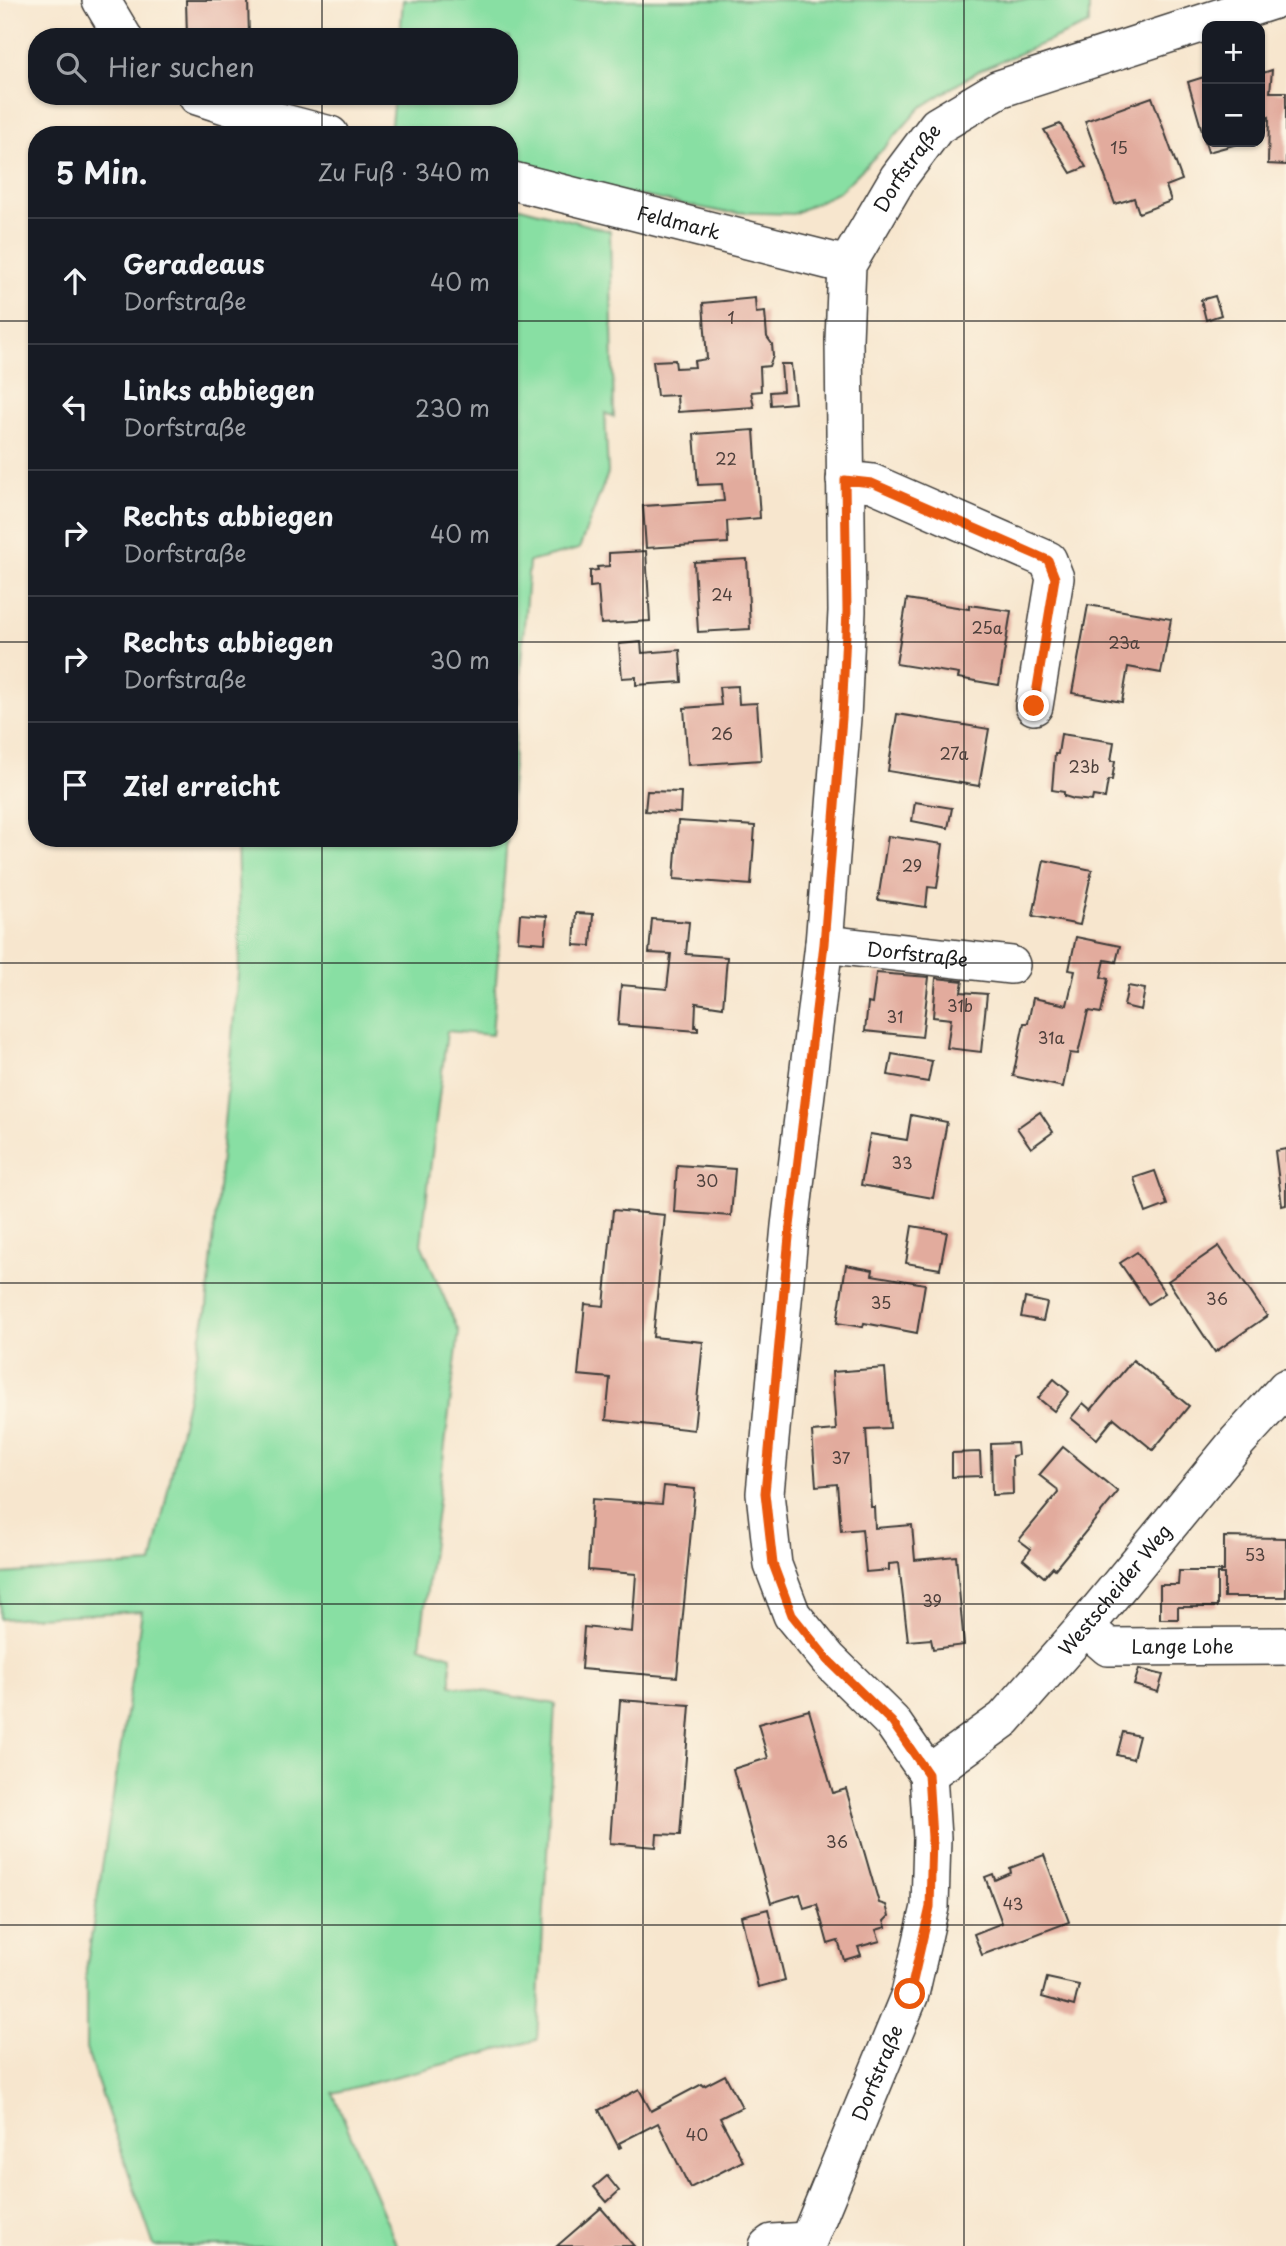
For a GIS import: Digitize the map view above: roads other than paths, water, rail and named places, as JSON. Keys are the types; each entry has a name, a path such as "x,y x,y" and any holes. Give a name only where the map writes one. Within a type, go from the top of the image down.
{"street":[{"path":"101,0 118,28"},
{"name":"Dorfstraße","path":"806,2243 910,1994 930,1907 932,1838 928,1774 892,1722 828,1660 792,1615 773,1564 765,1493 790,1226 824,944 842,718 847,611 844,340 847,265 898,178 937,126 999,89 1274,0"},
{"path":"222,105 296,126"},
{"name":"Feldmark","path":"518,182 847,265"},
{"path":"845,480 872,483 1048,560 1055,578 1034,706"},
{"name":"Dorfstraße","path":"824,944 1011,965"},
{"name":"Westscheider Weg","path":"928,1774 1004,1719 1085,1627 1237,1442 1286,1388"},
{"name":"Lange Lohe","path":"1085,1627 1108,1647 1286,1646"},
{"path":"768,2246 772,2243 806,2243"}]}
